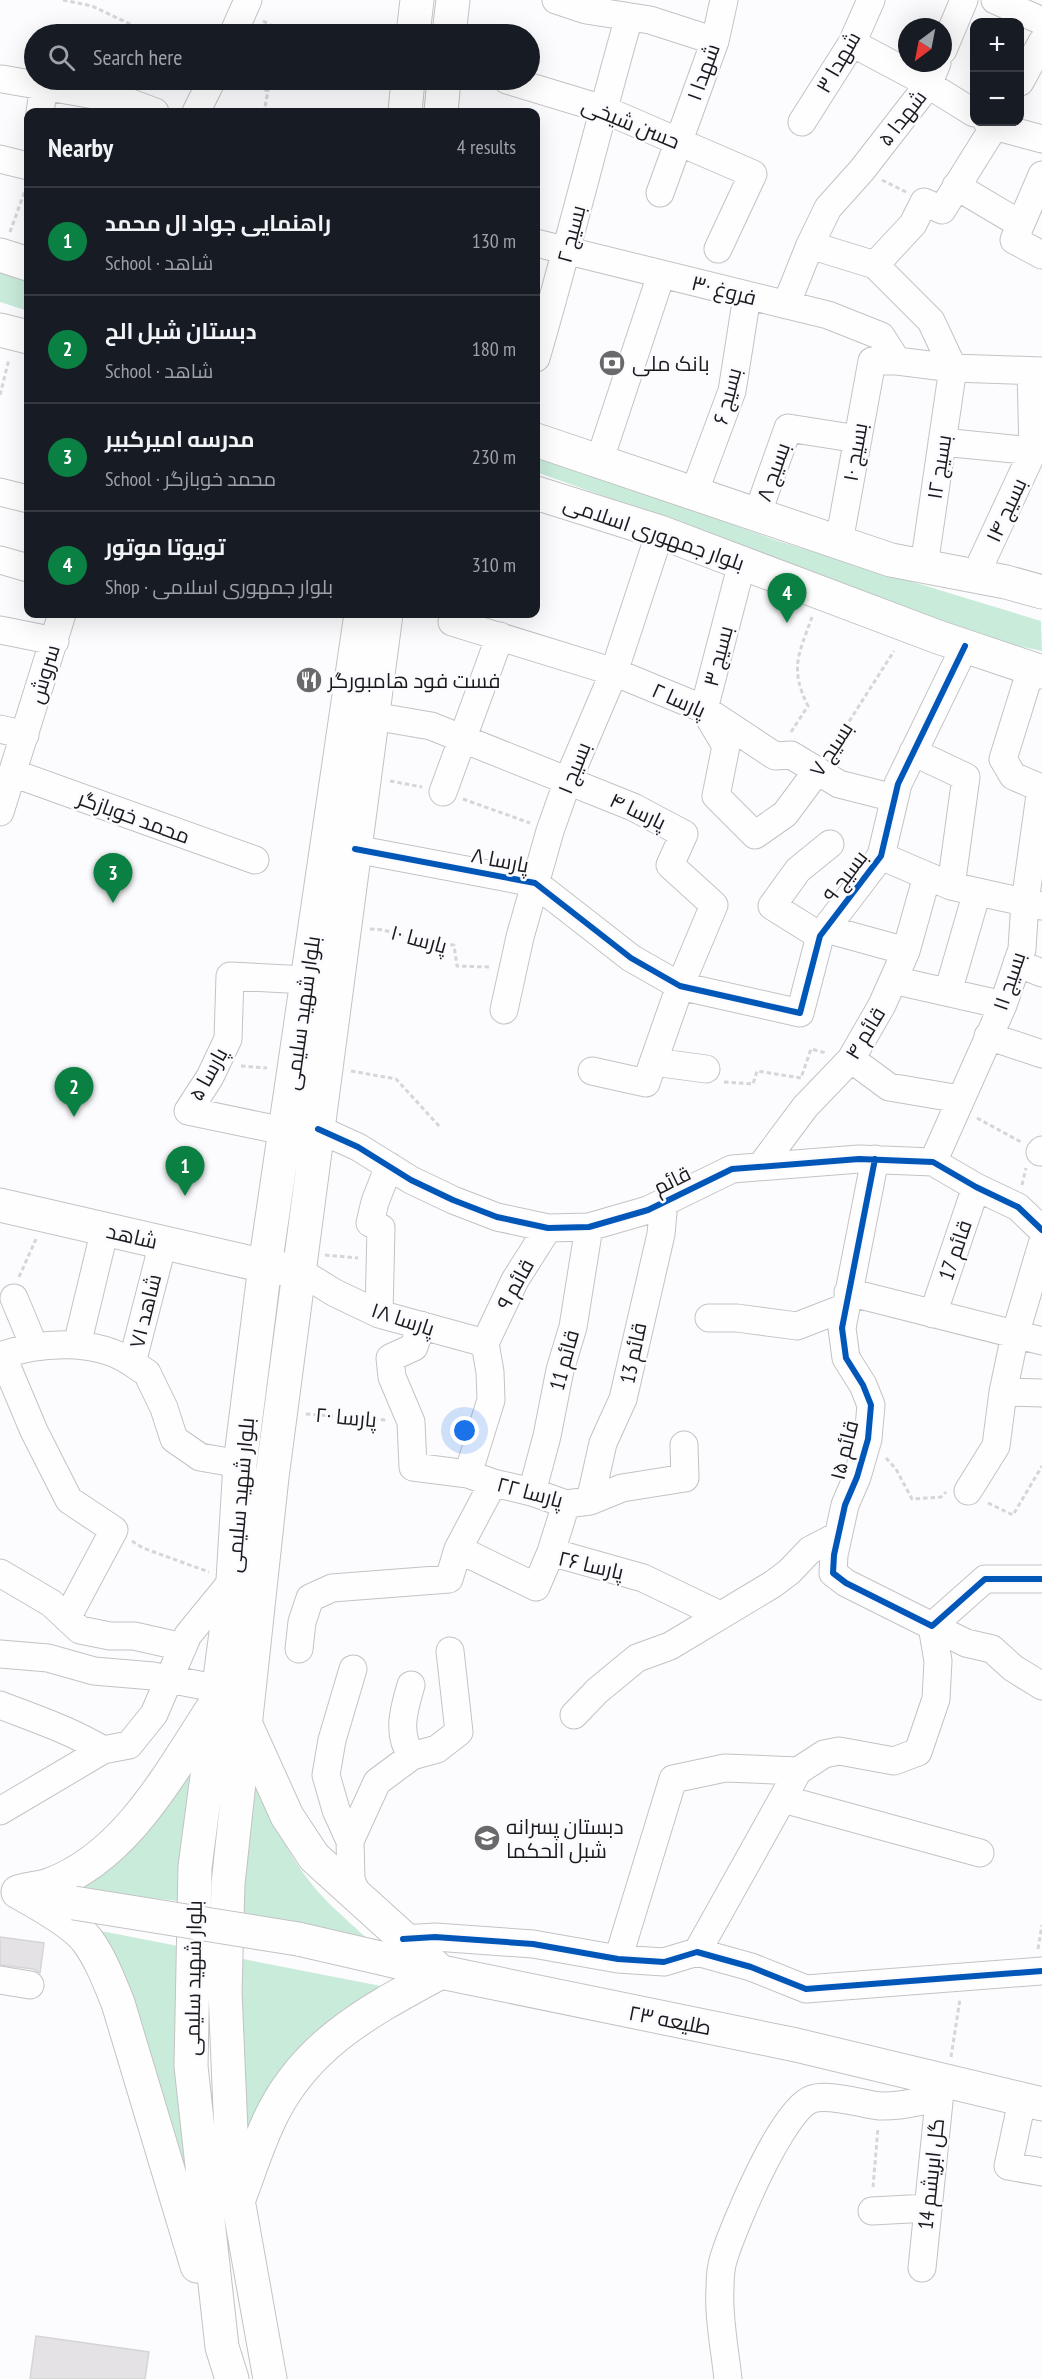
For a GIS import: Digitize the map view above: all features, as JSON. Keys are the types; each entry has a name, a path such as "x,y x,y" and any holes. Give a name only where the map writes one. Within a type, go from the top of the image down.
{"main road":[{"path":"414,24 417,0"},
{"path":"450,24 453,0"},
{"path":"405,108 407,90"},
{"path":"441,108 443,90"},
{"path":"0,255 24,263"},
{"path":"540,441 891,560 990,579 1042,592"},
{"name":"بلوار جمهوری اسلامی","path":"540,494 660,532 965,646 1036,670"},
{"path":"990,579 1042,600"},
{"name":"بلوار شهید سلیمی","path":"232,2379 222,2347 191,2066 195,1867 233,1580 240,1464 265,1266 360,618"},
{"name":"بلوار شهید سلیمی","path":"270,2379 260,2334 238,2200 231,2132 225,1991 228,1884 280,1412 385,618"},
{"name":"شاهد","path":"0,1205 265,1266 300,1262"},
{"path":"9,1891 49,1885 84,1868 117,1840 153,1797 218,1696"},
{"path":"238,2200 268,2122 305,2065 345,2027 441,1972 314,1857 292,1824 245,1723"},
{"path":"9,1891 52,1912 86,1938 106,1973 118,2002 222,2347"},
{"name":"طلیعه ۲۳","path":"9,1891 298,1939 441,1972 796,2045 940,2089 1032,2102"}],"street":[{"path":"556,0 586,10 650,20 715,41"},
{"name":"شهدا ۱","path":"660,193 715,41 724,0"},
{"name":"شهدا ۳","path":"802,122 852,43 871,0"},
{"path":"952,29 964,0"},
{"path":"995,0 1042,21"},
{"name":"بسیج ۲","path":"540,344 567,253 629,17"},
{"path":"1024,74 1042,42"},
{"path":"852,43 933,74 970,106"},
{"name":"شهدا ۵","path":"786,306 810,245 828,208 862,170 933,74"},
{"path":"2,80 24,83"},
{"path":"41,108 43,90"},
{"path":"70,90 123,100 144,108"},
{"path":"198,108 207,90"},
{"name":"حسن شیخی","path":"540,90 603,109 753,174 718,249"},
{"path":"875,265 913,224 924,202 942,210 986,126"},
{"path":"1003,126 1042,139"},
{"path":"0,159 24,165"},
{"path":"1042,175 1014,240 1042,255"},
{"path":"956,186 1020,224"},
{"name":"فروغ ۳۰","path":"540,244 567,253 828,315 881,336 885,361"},
{"path":"810,245 875,265 931,321 953,368"},
{"path":"599,462 661,275"},
{"name":"بسیج ۶","path":"694,493 732,391 747,296"},
{"path":"885,361 953,368 1036,371"},
{"name":"بسیج ۱۰","path":"839,542 858,439 885,361"},
{"name":"بسیج ۱۲","path":"924,566 953,368"},
{"name":"بسیج ۱۴","path":"990,579 1036,438 1036,371"},
{"name":"بسیج ۸","path":"758,515 788,428 858,439"},
{"path":"942,442 1036,438"},
{"path":"0,492 24,498"},
{"name":"بسیج ۱","path":"504,1010 536,883 568,780 614,672 660,532"},
{"path":"0,560 24,567"},
{"name":"بسیج ۳","path":"742,563 704,709 726,746 716,796 755,835"},
{"name":"سروش","path":"0,812 12,773 13,732 55,641 61,618"},
{"name":"پارسا ۲","path":"452,622 614,672 704,709 775,756 791,755 839,784 894,798"},
{"path":"0,630 55,641"},
{"path":"443,792 500,636"},
{"name":"بسیج ۹","path":"680,986 800,1013 823,933 881,856 898,784 965,646"},
{"name":"بسیج ۱۱","path":"933,1162 1003,1005 1030,968 1022,949 1033,904 1041,788 1013,776 1003,759 1036,670"},
{"name":"پارسا ۴","path":"373,716 431,726 633,807 684,834 670,866 714,905 680,986 646,1083 592,1071"},
{"path":"913,752 966,777 951,885 948,992"},
{"name":"بسیج ۷","path":"755,835 785,814 817,771"},
{"name":"محمد خوبازگر","path":"12,773 255,860"},
{"path":"830,844 798,870 772,906 823,933 906,951"},
{"name":"پارسا ۸","path":"355,849 536,883 631,958 680,986"},
{"path":"881,856 951,885 1033,904"},
{"name":"قائم ۴","path":"761,1166 806,1107 851,1059 882,1005 906,951 951,885"},
{"name":"پارسا ۵","path":"284,1131 188,1111 216,1064 228,1038 230,976 306,980"},
{"path":"893,980 1003,1005"},
{"path":"988,1036 1042,1054"},
{"path":"851,1059 889,1087 958,1103"},
{"path":"654,1062 706,1069"},
{"name":"قائم","path":"318,1129 358,1147 411,1180 453,1200 496,1217 548,1228 589,1227 648,1210 732,1169 875,1160 933,1162 976,1187 1030,1212 1042,1230"},
{"name":"قائم ۱۵","path":"875,1160 842,1328 846,1358 863,1385 871,1405 868,1439 857,1477 845,1505 837,1536 833,1573 846,1583 932,1626"},
{"path":"379,1314 381,1228 370,1223 375,1202 389,1166"},
{"name":"قائم 17","path":"933,1314 976,1187"},
{"name":"قائم 13","path":"551,1552 578,1503 623,1399 661,1234 664,1202"},
{"name":"قائم 11","path":"532,1491 547,1436 560,1370 573,1326 589,1227"},
{"name":"قائم ۹","path":"484,1343 515,1280 548,1228"},
{"path":"77,1345 105,1229"},
{"name":"شاهد ۷۱","path":"163,1243 132,1362 147,1373 164,1408 174,1439 200,1456 240,1464"},
{"path":"968,1491 996,1446 1003,1392 1015,1335 1042,1244"},
{"name":"پارسا ۱۸","path":"300,1262 335,1293 379,1314 484,1343"},
{"path":"15,1298 34,1346"},
{"path":"709,1318 737,1318 797,1326 847,1300 933,1314 1042,1341"},
{"path":"411,1422 392,1377 390,1358 414,1347 421,1325"},
{"path":"468,1474 491,1400 490,1372 484,1343"},
{"path":"67,1618 114,1530 69,1500 34,1431 1,1355 34,1346 77,1345 121,1355 132,1362"},
{"path":"1003,1392 1042,1393"},
{"name":"پارسا ۲۲","path":"411,1422 413,1467 468,1474 493,1483 578,1503 622,1488 685,1478 684,1444"},
{"path":"299,1649 302,1622 310,1598 332,1588 449,1579 458,1549 493,1483"},
{"path":"574,1715 597,1691 637,1658 670,1646 789,1572 810,1550 837,1536"},
{"name":"پارسا ۲۶","path":"458,1549 536,1587 551,1552 643,1578 720,1615"},
{"path":"0,1573 51,1603 80,1630 110,1636 134,1636 183,1647"},
{"path":"932,1626 985,1579 1042,1579"},
{"path":"0,1811 103,1750 129,1745 154,1714 188,1635 233,1580"},
{"path":"932,1626 966,1642 992,1649 1013,1668 1042,1686"},
{"path":"698,1952 798,1772 824,1754 839,1750 894,1761 918,1752 936,1699 938,1660 932,1626"},
{"path":"350,1841 377,1782 412,1756 437,1749 459,1732 450,1651"},
{"path":"0,1654 48,1658 94,1671 153,1676 218,1696"},
{"path":"353,1669 332,1740 326,1775 336,1810 350,1841 351,1879 359,1900"},
{"path":"411,1685 402,1716 405,1747 412,1756"},
{"path":"0,1705 84,1738 103,1750"},
{"path":"618,1959 673,1779 725,1768 798,1772"},
{"path":"783,1799 980,1853"},
{"path":"404,1939 435,1937 533,1944 618,1959 664,1962 698,1952 751,1967 806,1989 1042,1971"},
{"path":"0,1980 30,1985"},
{"path":"728,2379 720,2290 723,2259 743,2205 789,2121 812,2099 837,2098 880,2106 902,2106 940,2089"},
{"name":"گل ابریشم 14","path":"922,2268 940,2089"},
{"path":"1032,2102 1008,2166 1042,2172"},
{"path":"872,2211 928,2208"}],"path":[{"path":"63,0 92,6 130,24"},
{"path":"238,11 266,24"},
{"path":"265,108 268,91 266,90"},
{"path":"862,170 924,202"},
{"path":"0,255 14,224 24,193"},
{"path":"0,395 14,334"},
{"path":"775,756 808,706 797,685 798,657 821,593"},
{"path":"706,1069 723,1073 724,1083 753,1084 757,1071 801,1078 811,1049 851,1059"},
{"path":"216,1064 293,1070"},
{"path":"326,1067 396,1079 440,1126"},
{"path":"958,1103 1041,1151 1024,1172 1030,1212"},
{"path":"15,1298 18,1279 46,1216"},
{"path":"300,1262 380,1259"},
{"path":"114,1530 143,1548 233,1580"},
{"path":"940,2089 953,2051 960,2000"},
{"path":"872,2211 880,2106"}],"green space":[{"path":"0,270 24,279 24,310 0,302"},
{"path":"540,459 629,487 775,540 1041,621 1042,651 989,638 935,620 721,538 540,473"},
{"path":"192,1755 178,1901 62,1888"},
{"path":"251,1767 272,1819 300,1868 323,1897 377,1948 236,1911"},
{"path":"101,1931 178,1946 174,2062 189,2181"},
{"path":"238,1958 386,1987 343,2009 310,2036 288,2062 246,2167"}],"building":[{"path":"0,1937 44,1943 40,1973 33,1969 0,1965"},
{"path":"36,2336 149,2352 145,2379 30,2379"}],"cycle path":[{"path":"355,849 535,883 631,958 680,986 800,1013 820,936 881,856 898,784 965,646"},
{"path":"318,1129 358,1147 411,1180 453,1200 497,1217 548,1228 589,1227 648,1210 732,1169 859,1159 933,1162 976,1187 1018,1207 1042,1230"},
{"path":"875,1159 842,1328 846,1358 863,1385 871,1405 868,1439 857,1477 845,1505 834,1555 833,1573 846,1583 932,1626 985,1579 1042,1579"},
{"path":"403,1939 435,1937 533,1944 618,1959 664,1962 697,1952 751,1967 806,1989 1042,1971"}],"place":[{"name":"بانک ملی","path":"612,363"},
{"name":"تویوتا موتور","path":"787,623"},
{"name":"فست فود هامبورگر","path":"309,680"},
{"name":"مدرسه امیرکبیر","path":"113,903"},
{"name":"دبستان شبل الح","path":"74,1117"},
{"name":"راهنمایی جواد ال محمد","path":"185,1196"},
{"name":"دبستان پسرانه شبل الحکما","path":"487,1838"}]}
